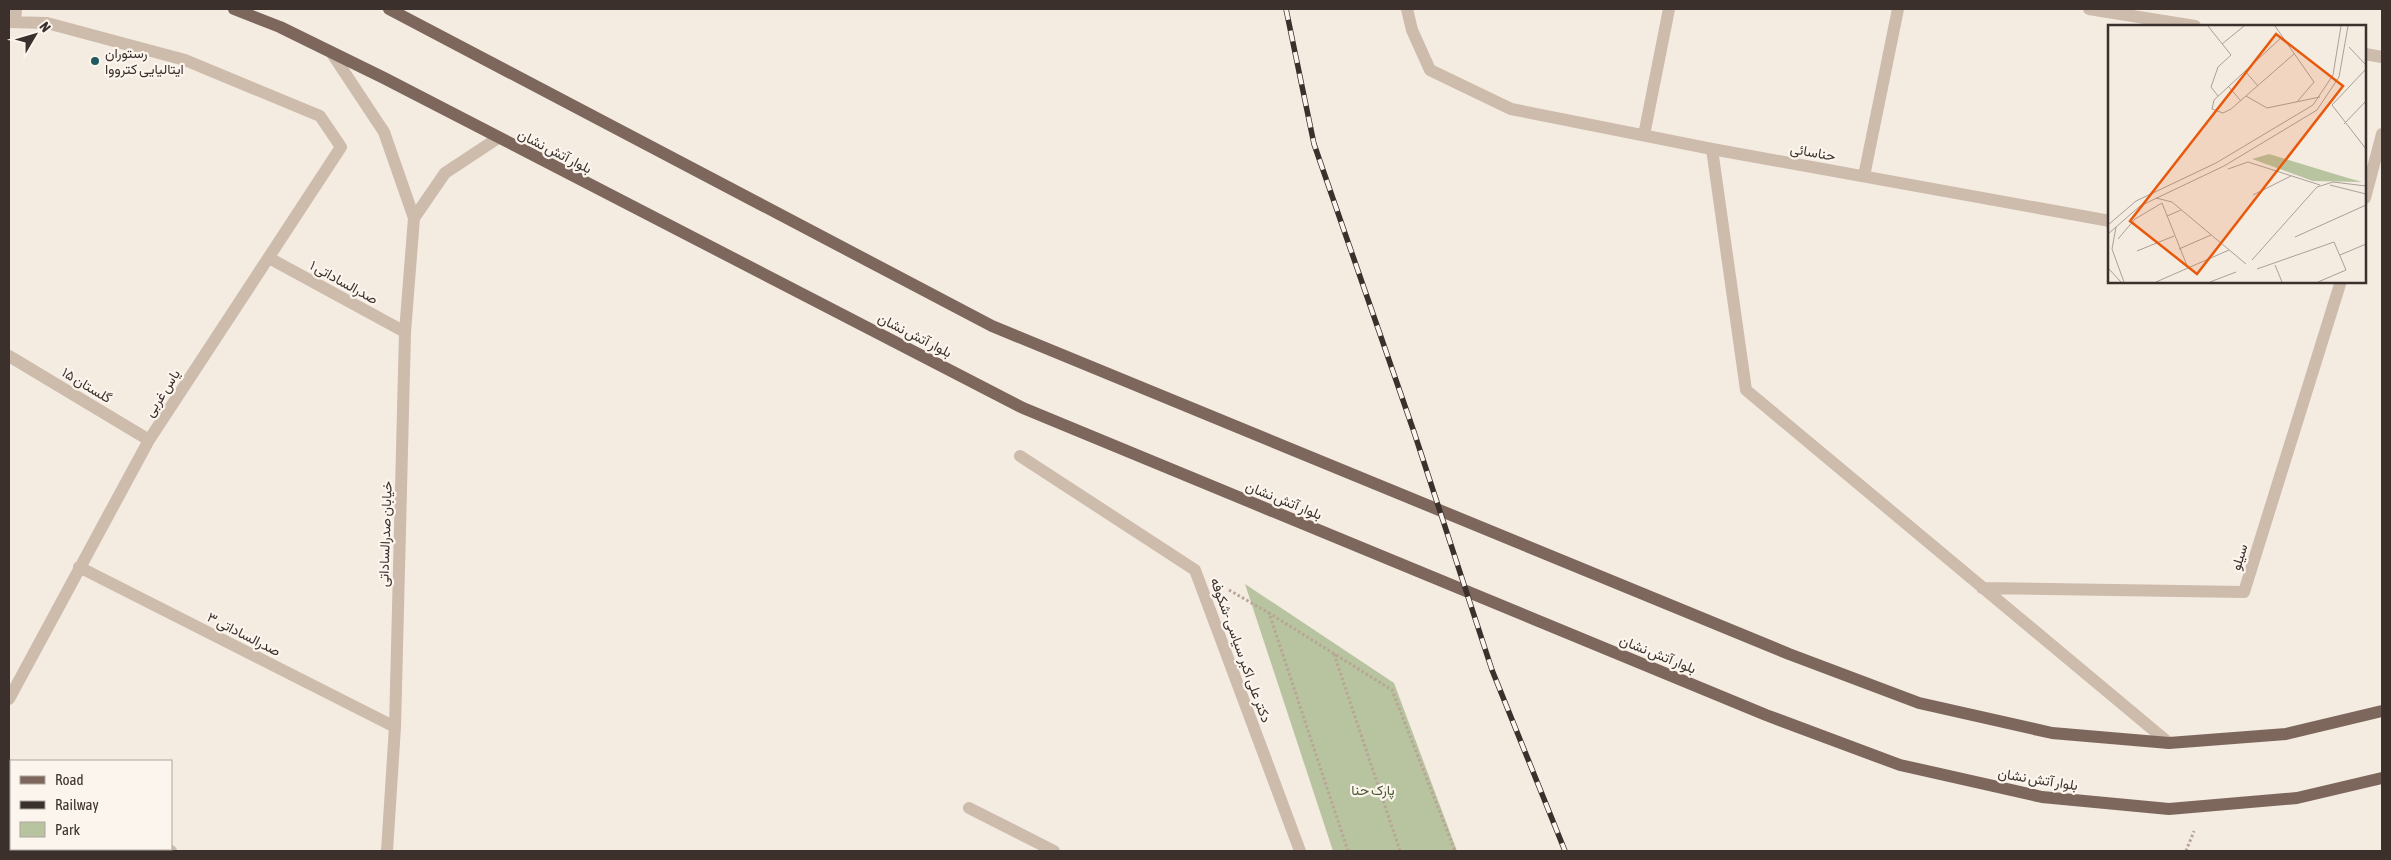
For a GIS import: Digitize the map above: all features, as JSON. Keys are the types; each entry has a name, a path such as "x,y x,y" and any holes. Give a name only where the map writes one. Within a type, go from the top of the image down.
{"main road":[{"name":"بلوار آتش نشان","path":"234,9 280,27 331,52 1023,408 1747,707 1900,766 2042,797 2169,809 2296,798 2382,778"},
{"path":"389,9 992,326 1780,650 1919,703 2052,733 2169,744 2286,734 2382,711"}],"street":[{"path":"12,22 16,9"},
{"name":"حناسائی","path":"1407,9 1412,30 1430,70 1511,108 1712,149 2108,221"},
{"path":"1644,135 1669,9"},
{"path":"1864,176 1898,9"},
{"path":"2088,9 2189,25"},
{"name":"یاس غربی","path":"9,699 149,440 341,148 320,116 185,60 47,23 12,22"},
{"path":"331,52 384,132 414,218"},
{"path":"2366,54 2382,57"},
{"path":"2366,194 2382,134"},
{"path":"414,218 445,173 498,138"},
{"path":"1712,149 1746,390 2169,744"},
{"name":"خیابان صدرالساداتی","path":"387,851 395,727 405,332 414,218"},
{"name":"صدرالساداتی ۱","path":"269,258 405,332"},
{"name":"سیلو","path":"1982,588 2244,592 2341,282"},
{"name":"گلستان ۱۵","path":"9,356 149,440"},
{"name":"دکتر علی اکبر سیاسی -شکوفه","path":"1020,456 1195,570 1300,851"},
{"name":"صدرالساداتی ۳","path":"80,567 395,727"},
{"path":"969,808 1054,851"}],"path":[{"path":"1195,570 1269,613 1392,690 1455,851"},
{"path":"1269,613 1348,851"},
{"path":"1334,654 1400,851"}],"green space":[{"name":"پارک حنا","path":"1245,584 1394,683 1457,851 1333,851"}],"railway":[{"path":"1286,9 1314,144 1414,432 1492,670 1565,851"}],"place":[{"name":"رستوران ایتالیایی کترووا","path":"95,61"}]}
